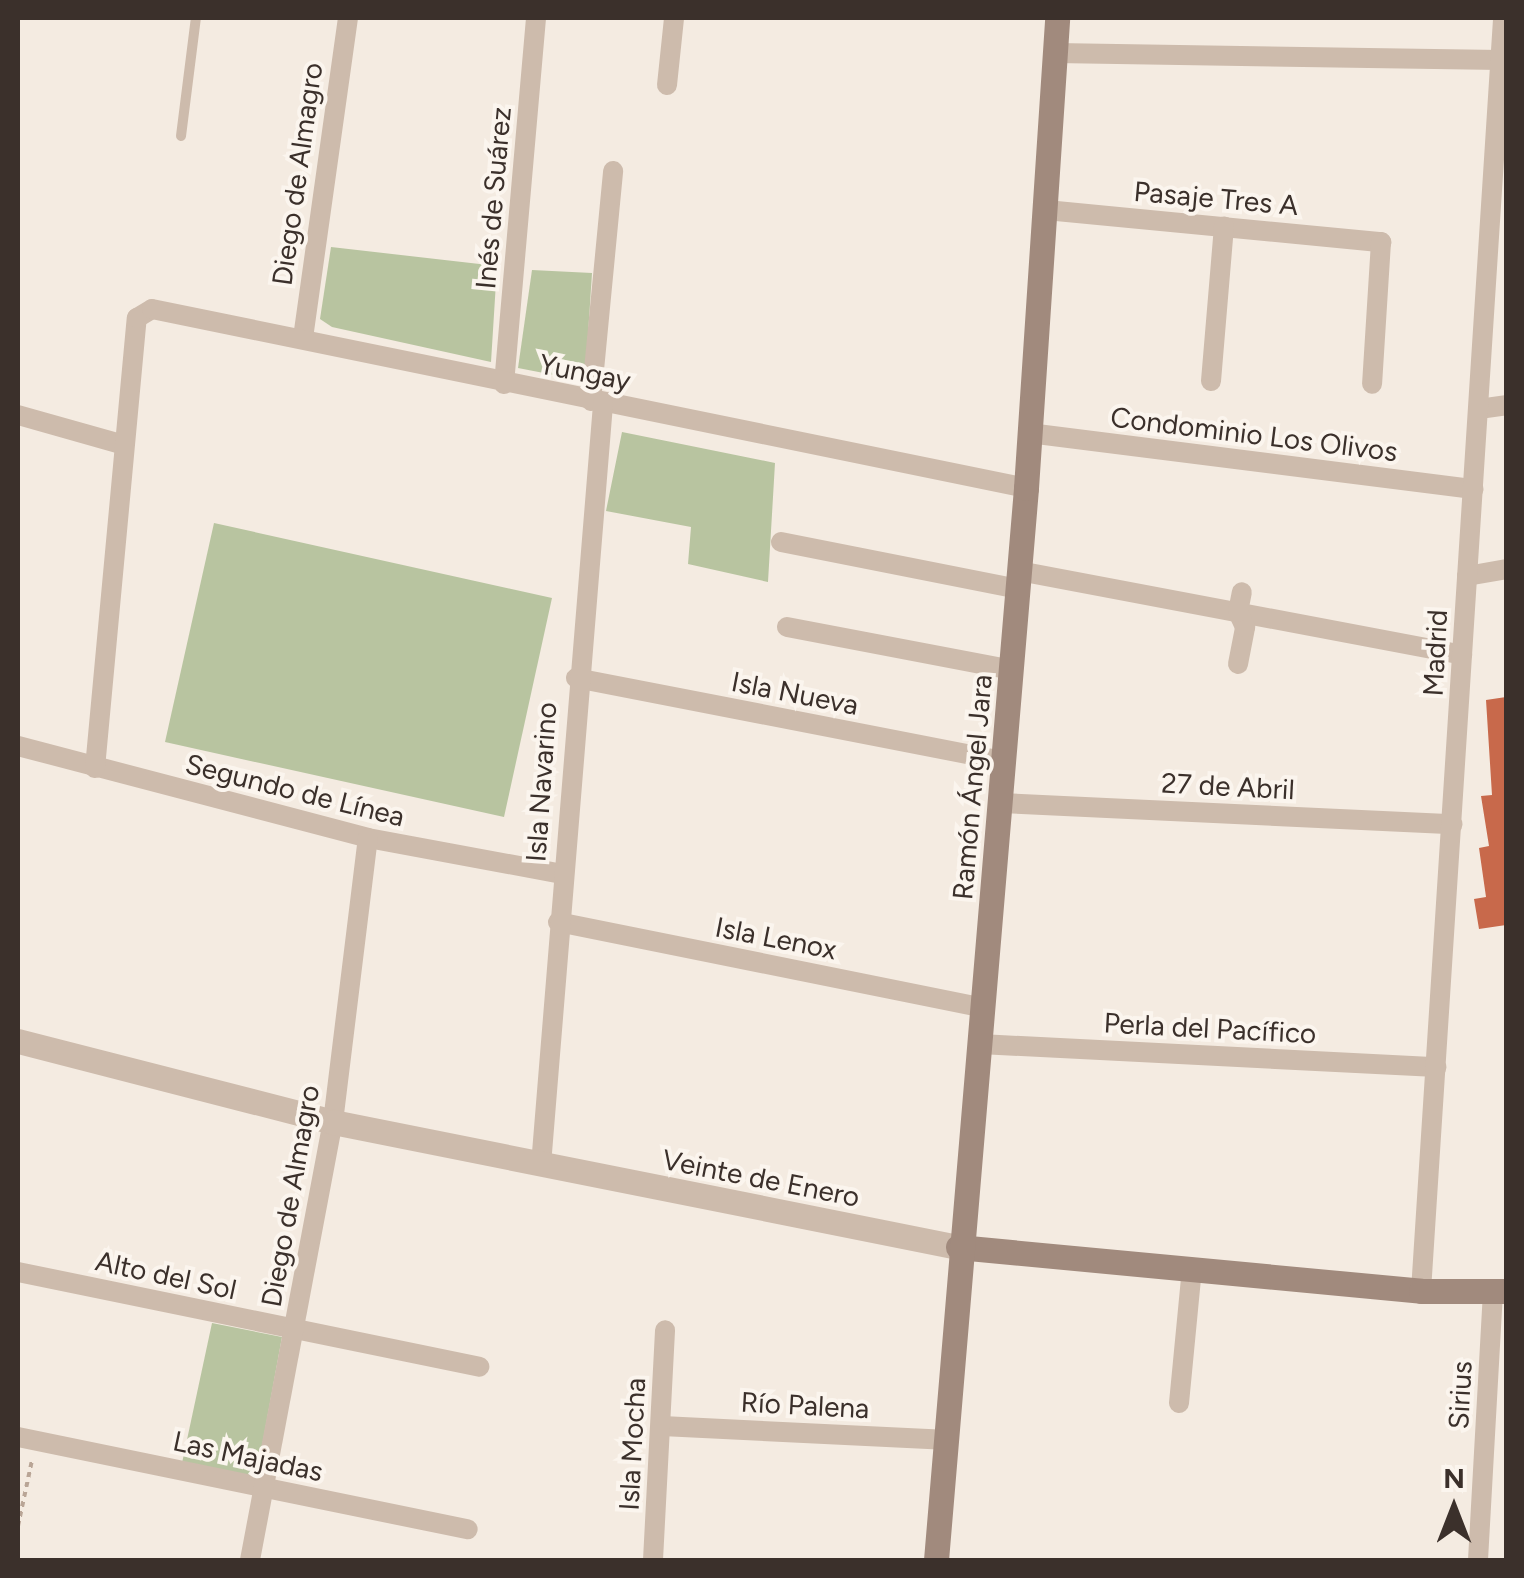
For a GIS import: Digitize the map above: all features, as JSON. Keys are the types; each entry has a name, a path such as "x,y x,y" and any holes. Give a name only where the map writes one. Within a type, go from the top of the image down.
{"main road":[{"name":"Ramón Ángel Jara","path":"936,1560 958,1246 984,1008 1012,670 1057,18"},
{"name":"Veinte de Enero","path":"958,1246 1421,1291 1500,1291"}],"street":[{"name":"Diego de Almagro","path":"302,338 348,18"},
{"name":"Inés de Suárez","path":"504,384 536,18"},
{"path":"667,85 674,18"},
{"name":"Madrid","path":"1421,1291 1466,576 1500,168 1503,18"},
{"path":"1055,53 1500,60"},
{"name":"Isla Navarino","path":"540,1165 613,171"},
{"name":"Pasaje Tres A","path":"1046,210 1382,242 1372,384"},
{"path":"1210,381 1224,227"},
{"name":"Yungay","path":"124,445 137,318 169,308 504,384 1026,488"},
{"path":"1479,408 1506,405"},
{"path":"18,415 124,445 96,768"},
{"name":"Condominio Los Olivos","path":"1029,434 1473,489"},
{"path":"782,542 1019,580 1240,602 1462,654"},
{"path":"1466,576 1506,568"},
{"path":"1238,664 1245,628 1240,602"},
{"path":"787,626 1012,670"},
{"name":"Isla Nueva","path":"576,678 1004,762"},
{"name":"Segundo de Línea","path":"18,746 368,838 562,874"},
{"name":"27 de Abril","path":"1001,803 1453,824"},
{"name":"Diego de Almagro","path":"250,1560 333,1122 368,838"},
{"name":"Isla Lenox","path":"558,922 984,1008"},
{"name":"Veinte de Enero","path":"18,1042 333,1122 958,1246"},
{"name":"Perla del Pacífico","path":"980,1044 1436,1067"},
{"path":"1180,1403 1192,1268"},
{"name":"Alto del Sol","path":"18,1272 479,1367"},
{"name":"Sirius","path":"1478,1560 1500,1291"},
{"name":"Isla Mocha","path":"654,1560 665,1330"},
{"name":"Río Palena","path":"662,1426 944,1440"},
{"name":"Las Majadas","path":"27,1439 468,1529"}],"lane":[{"path":"181,136 196,18"}],"path":[{"path":"18,1526 27,1439"}],"green space":[{"path":"331,247 497,266 491,362 332,327 320,319"},
{"path":"532,270 592,273 585,381 518,368"},
{"path":"622,432 775,463 768,582 688,564 691,527 606,511"},
{"path":"214,523 552,598 504,817 165,742"},
{"path":"212,1323 282,1337 256,1479 182,1463"}],"building":[{"path":"1506,697 1506,925 1479,929 1474,899 1486,897 1479,848 1489,846 1481,796 1492,795 1486,700"}]}
